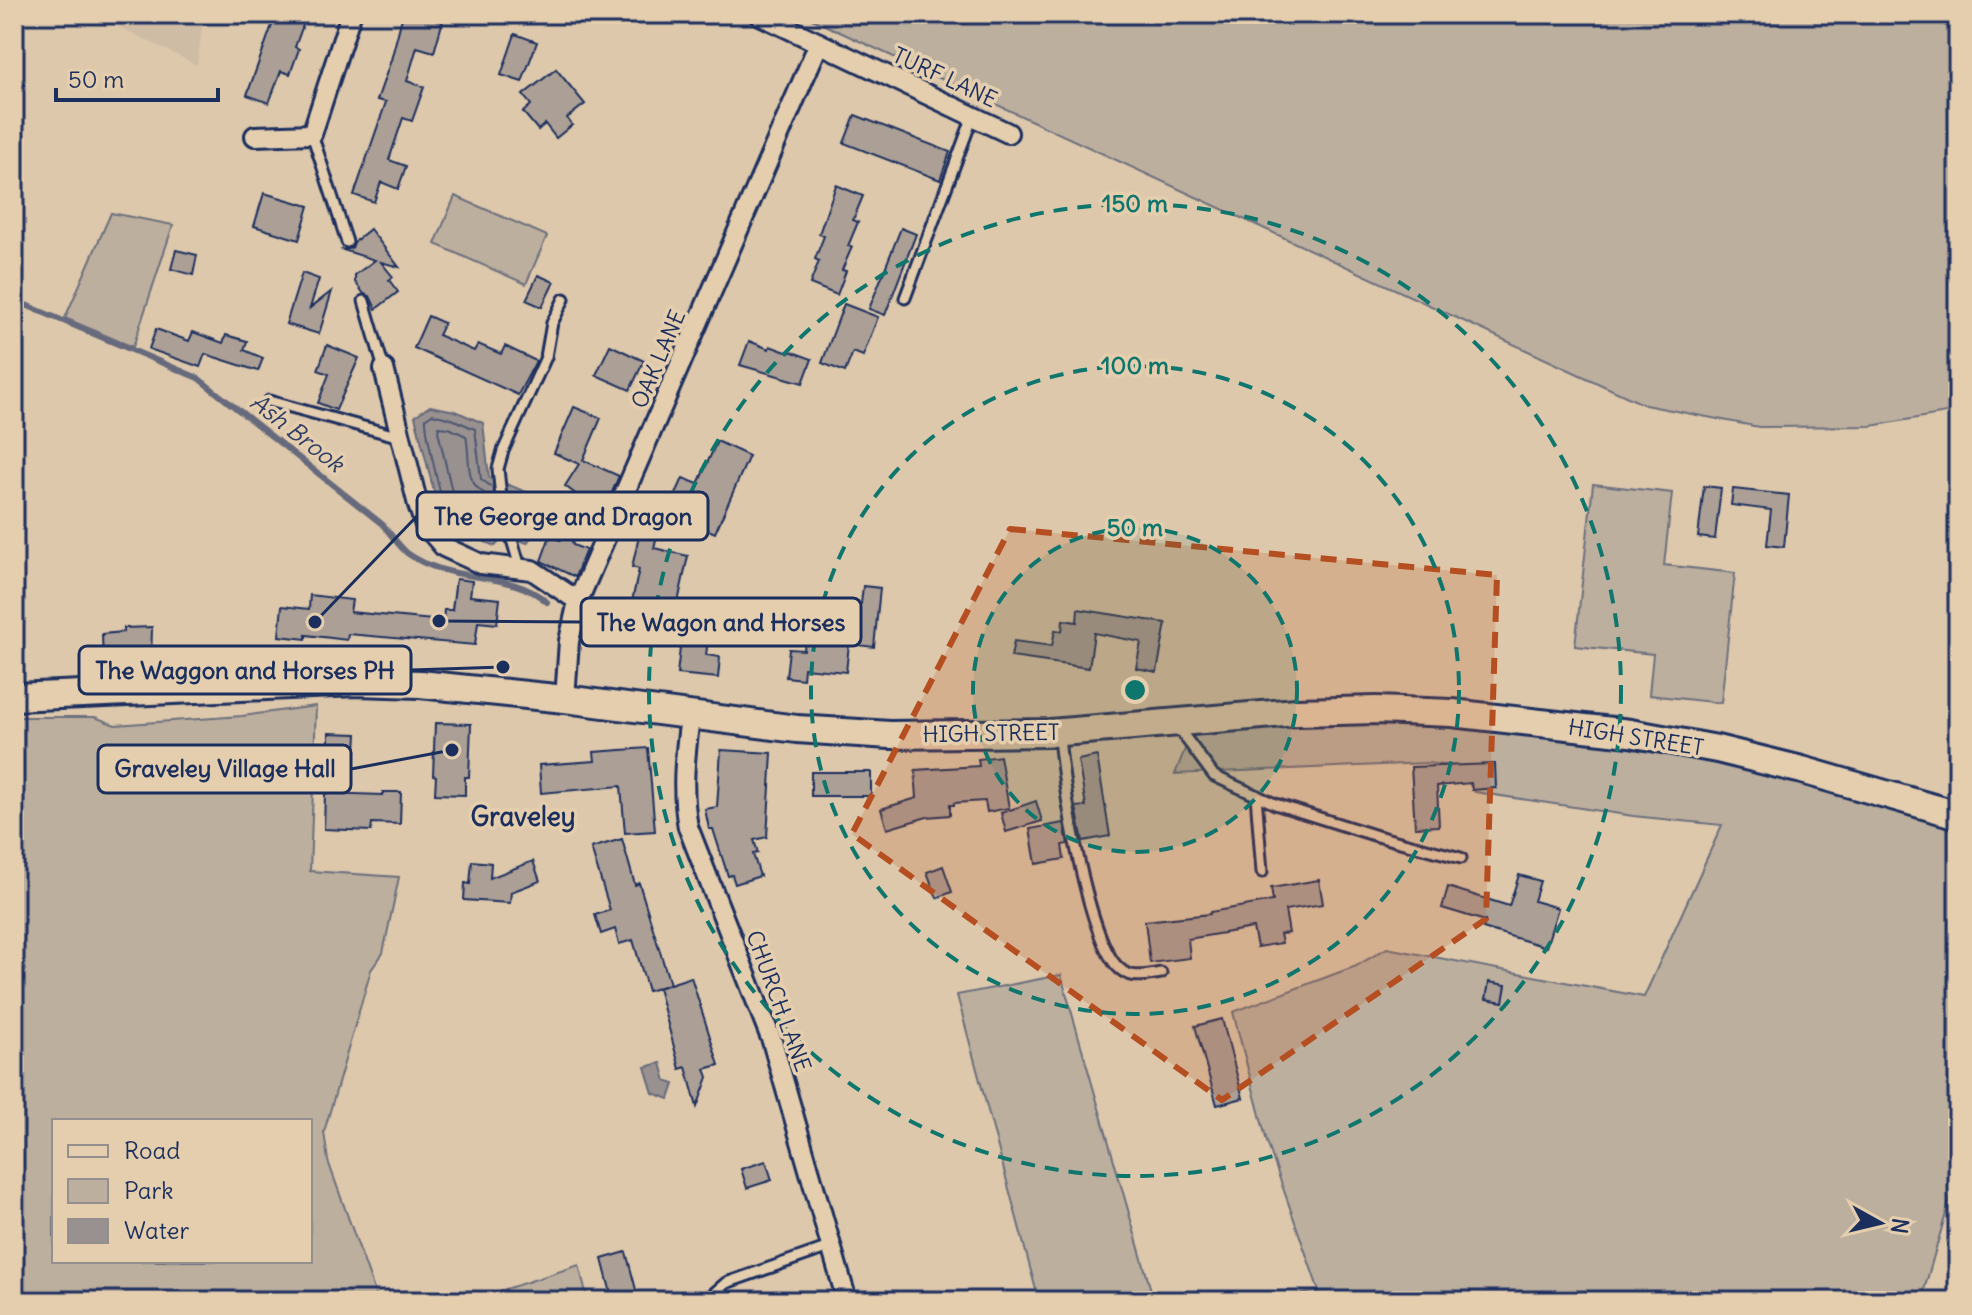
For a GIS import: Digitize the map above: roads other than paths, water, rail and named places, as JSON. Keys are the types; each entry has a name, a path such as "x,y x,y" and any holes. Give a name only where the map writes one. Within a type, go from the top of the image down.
{"main road":[{"name":"HIGH STREET","path":"14,697 357,682 420,684 797,729 890,735 1059,732 1297,712 1376,710 1452,713 1630,733 1717,749 1958,815"}],"street":[{"path":"255,136 312,134 351,14"},
{"name":"TURF LANE","path":"758,14 1008,133"},
{"name":"OAK LANE","path":"565,699 569,641 578,601 819,43"},
{"path":"384,369 425,525 438,542 481,564 532,570 578,601"},
{"name":"CHURCH LANE","path":"690,717 683,769 683,799 688,827 772,1041 847,1301"}],"lane":[{"path":"905,298 973,116"},
{"path":"312,134 347,242"},
{"path":"520,567 502,506 498,469 503,451 546,357 552,323 564,299"},
{"path":"364,301 384,369"},
{"path":"269,401 401,437"},
{"path":"1174,722 1214,776 1275,804 1461,858"},
{"path":"1059,732 1063,777 1099,936 1118,968 1133,977 1161,973"},
{"path":"1256,795 1262,872"},
{"path":"705,1301 726,1283 832,1246"}],"water":[{"path":"430,406 455,411 483,423 489,477 554,503 527,543 507,535 495,546 456,530 440,516 415,416"},
{"path":"661,1063 666,1081 674,1084 669,1099 653,1093 645,1067"}],"waterway":[{"name":"Ash Brook","path":"14,300 198,378 382,524 407,553 424,563 442,570 515,585 547,602"}],"place":[{"name":"The Wagon and Horses","path":"439,621"},
{"name":"The George and Dragon","path":"315,622"},
{"name":"The Waggon and Horses PH","path":"503,667"},
{"name":"Graveley Village Hall","path":"452,750"}],"district":[{"name":"Graveley","path":"523,817"}]}
